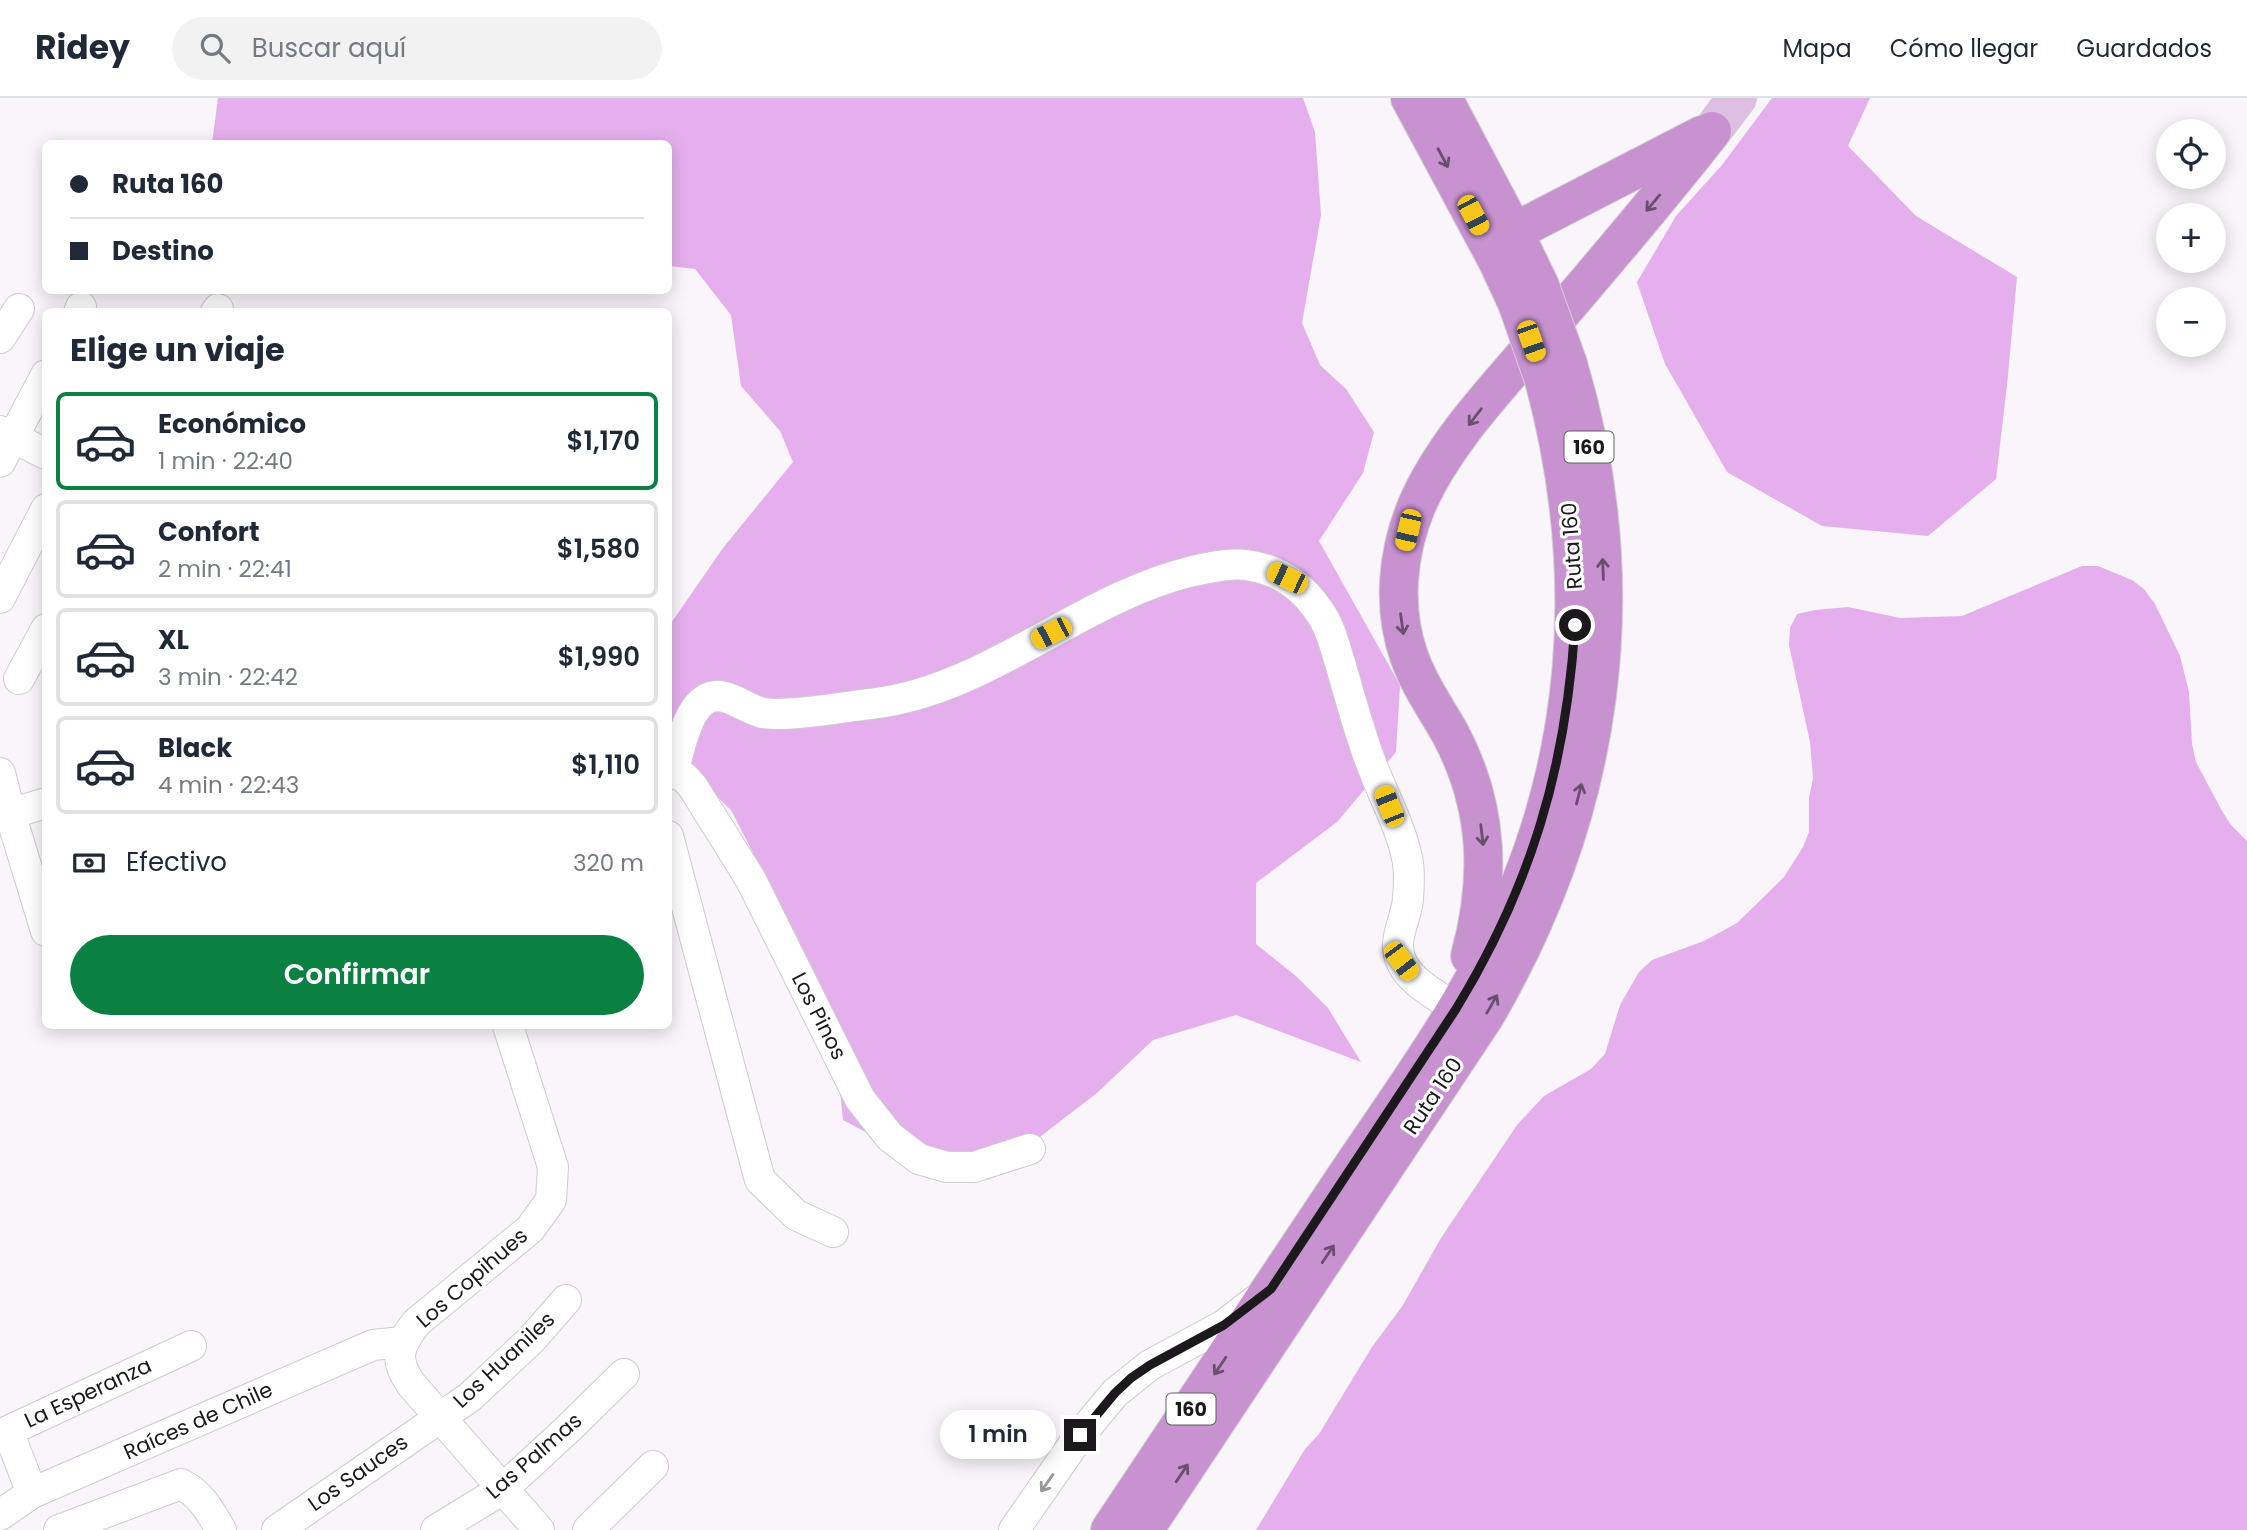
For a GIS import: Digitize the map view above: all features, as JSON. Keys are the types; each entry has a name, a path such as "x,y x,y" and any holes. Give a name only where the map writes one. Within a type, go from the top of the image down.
{"highway":[{"name":"Ruta 160","path":"1410,98 1492,249 1528,294"},
{"name":"Ruta 160","path":"1144,1530 1485,1016 1530,933 1554,875 1573,817 1589,752 1600,678 1603,556 1587,434 1556,372 1528,294 1514,232 1443,98"},
{"path":"1514,232 1712,131"},
{"path":"1456,1009 1479,926 1483,898 1483,840 1472,786 1462,760 1424,692 1407,651 1399,582 1408,530 1429,482 1480,409 1712,131"},
{"name":"Ruta 160","path":"1110,1530 1456,1009 1496,938 1532,852 1554,779 1568,703 1575,625 1575,555 1556,372"}],"main road":[{"path":"1712,131 1737,98"}],"street":[{"path":"0,338 19,309"},
{"path":"42,382 4,444 42,453"},
{"path":"0,598 42,517"},
{"path":"672,769 688,720 701,703 711,697 724,697 763,713 884,702 941,686 1121,597 1174,576 1216,566 1246,565 1267,569 1287,578 1305,593 1321,613 1333,639 1371,763 1407,858 1408,902 1400,924 1398,943 1401,961 1410,974 1456,1009"},
{"path":"21,678 42,637"},
{"name":"Los Pinos","path":"672,772 684,777 693,787 751,880 860,1099 890,1137 919,1160 947,1167 974,1167 1030,1149"},
{"path":"0,774 5,815 42,920"},
{"path":"5,815 42,804"},
{"path":"672,851 760,1180 796,1215 833,1232"},
{"name":"Los Copihues","path":"509,1029 553,1167 551,1200 530,1229 416,1323 402,1342 399,1359 402,1372 539,1530"},
{"path":"1014,1530 1086,1427 1115,1393 1150,1365 1224,1325 1271,1289"},
{"name":"Los Huaniles","path":"440,1417 470,1397 532,1339 566,1300"},
{"name":"Raíces de Chile","path":"0,1515 32,1493 373,1345 402,1342"},
{"name":"La Esperanza","path":"32,1493 8,1431 191,1346"},
{"name":"Las Palmas","path":"436,1530 503,1489 624,1374"},
{"name":"Los Sauces","path":"277,1530 440,1417"},
{"path":"588,1530 653,1466"},
{"path":"59,1530 181,1484 193,1490 209,1509 221,1530"}],"shaded area":[{"path":"218,98 1303,98 1315,132 1321,215 1302,323 1320,365 1346,389 1374,432 1363,473 1319,541 1400,685 1396,752 1337,822 1256,883 1256,944 1297,977 1328,1008 1361,1062 1236,1015 1153,1040 1097,1093 993,1173 911,1156 843,1120 838,1070 768,882 731,810 688,769 672,745 672,622 723,548 793,462 780,431 741,386 731,315 695,269 672,266 672,140 213,140"},
{"path":"1772,98 1870,98 1848,146 1916,216 2017,277 1996,479 1928,536 1822,526 1727,472 1665,364 1637,282 1676,216 1722,165"},
{"path":"2082,566 2098,566 2132,580 2144,589 2155,604 2180,656 2189,692 2192,744 2196,762 2231,825 2247,841 2247,1530 1256,1530 1305,1449 1319,1434 1372,1347 1403,1305 1441,1238 1517,1125 1544,1096 1591,1069 1605,1054 1620,1005 1639,972 1652,960 1704,941 1737,923 1784,877 1803,847 1809,832 1809,798 1813,778 1810,742 1789,645 1790,628 1797,614 1848,607 1900,618 1962,616"}],"route":[{"path":"1080,1435 1098,1411 1131,1378 1224,1325 1271,1289 1456,1009 1480,969 1518,890 1541,824 1563,735 1570,692 1575,625"}]}
